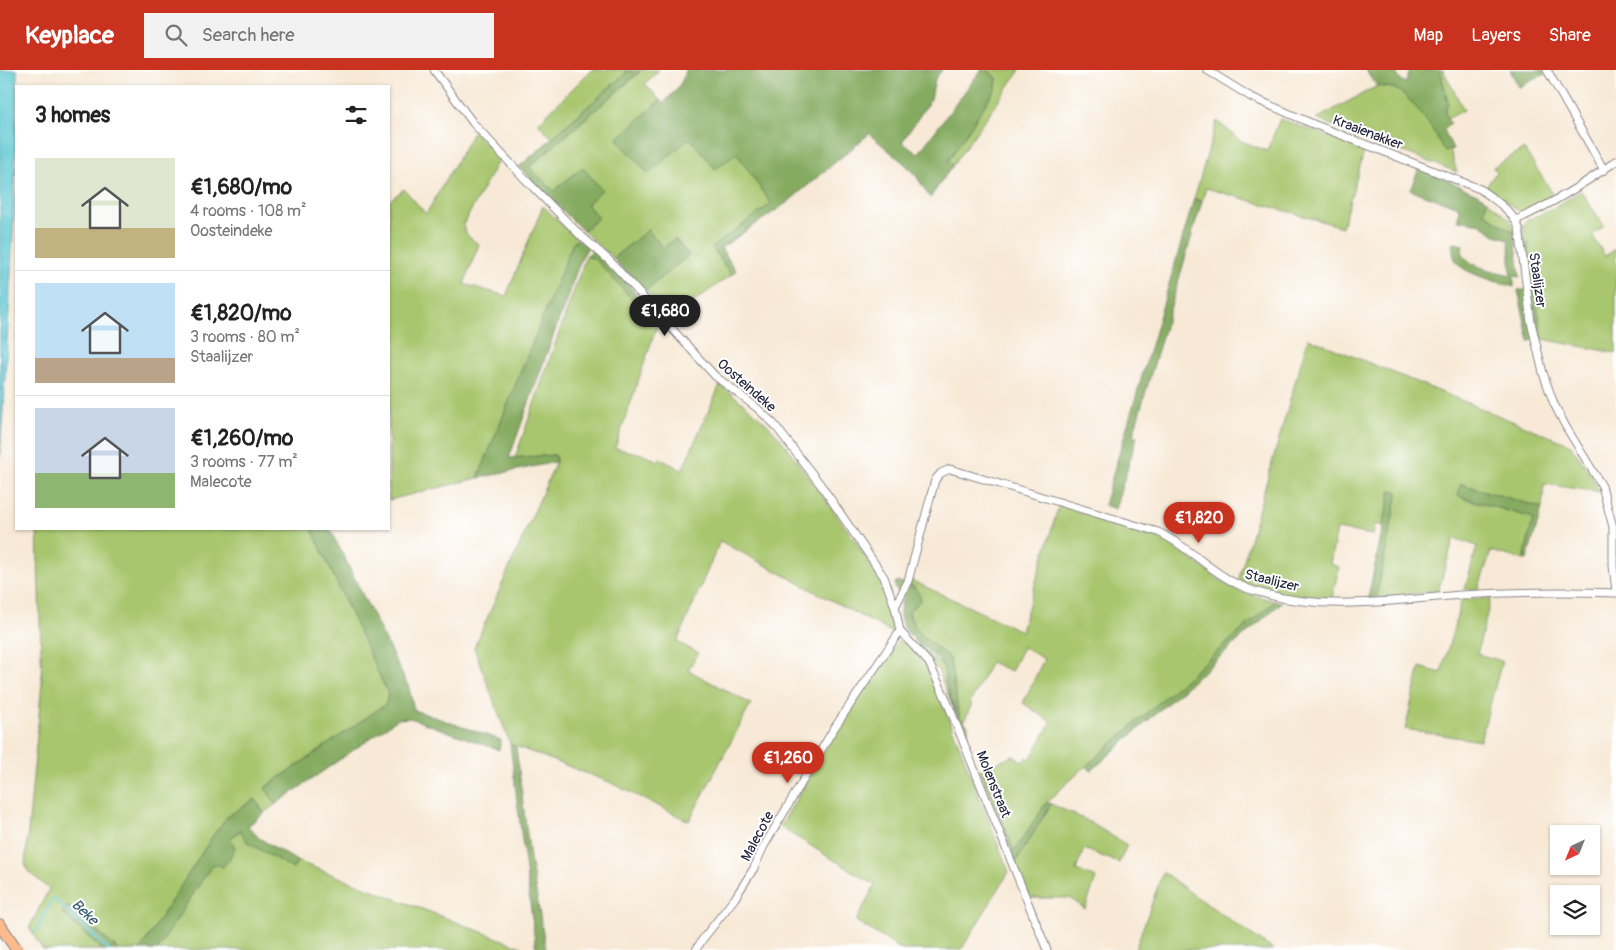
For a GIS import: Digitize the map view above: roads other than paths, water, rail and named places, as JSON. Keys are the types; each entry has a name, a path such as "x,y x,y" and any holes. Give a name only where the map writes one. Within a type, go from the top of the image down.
{"main road":[{"path":"0,925 16,948"}],"street":[{"name":"Oosteindeke","path":"434,70 473,123 525,179 579,234 611,262 715,376 757,408 774,424 823,488 884,577 903,633"},
{"name":"Kraaienakker","path":"1207,70 1251,98 1480,189 1504,206 1516,220"},
{"path":"1547,70 1604,170"},
{"path":"1516,220 1542,209 1616,162"},
{"name":"Staalijzer","path":"895,607 908,581 935,480 941,473 950,469 1158,532 1174,540 1236,584 1290,599 1315,602 1353,602 1475,594 1616,592 1613,566 1613,527 1609,509 1602,486 1566,427 1554,404 1543,373 1531,322 1519,228 1516,220"},
{"name":"Malecote","path":"696,950 735,898 754,868 764,846 833,730 903,633"},
{"name":"Molenstraat","path":"903,633 928,663 946,698 1047,950"}],"water":[{"path":"0,70 17,70 17,85 15,85 14,215 0,458"}],"waterway":[{"name":"Beke","path":"35,933 53,898 109,950"}]}
